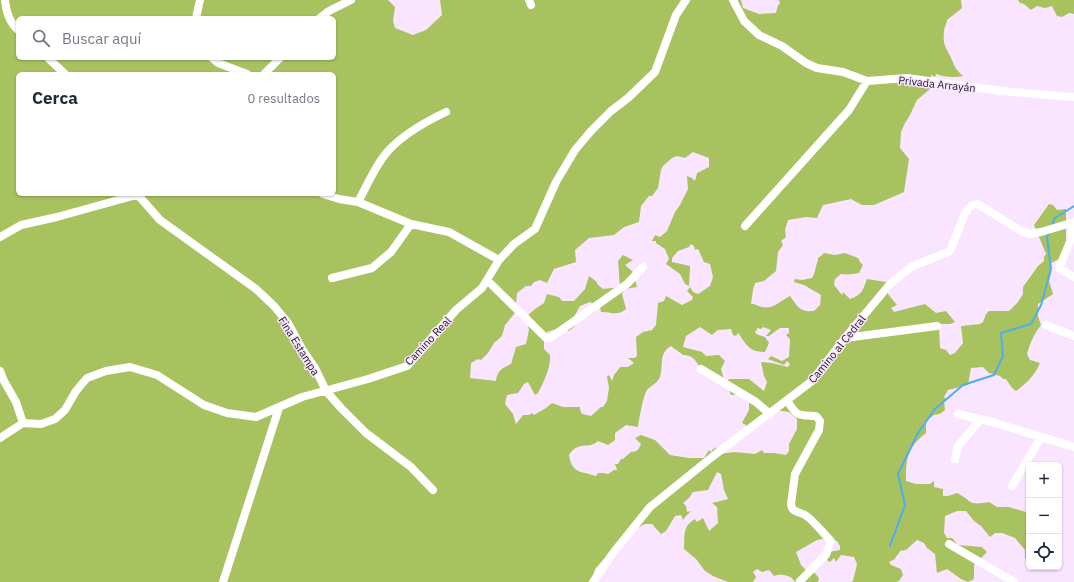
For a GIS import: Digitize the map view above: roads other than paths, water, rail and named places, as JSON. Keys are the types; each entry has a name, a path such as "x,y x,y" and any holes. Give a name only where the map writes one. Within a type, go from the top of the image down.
{"street":[{"path":"5,0 6,12 12,24 16,28"},
{"path":"196,16 200,0"},
{"path":"323,16 329,11 351,0"},
{"name":"Camino Real","path":"23,423 42,424 54,419 65,410 76,391 87,378 106,371 130,367 157,374 204,405 227,413 256,417 302,397 326,392 407,366 452,315 482,288 498,260 514,244 535,229 556,182 575,150 591,131 655,72 676,15 686,0"},
{"name":"Privada Arrayán","path":"733,0 744,21 759,35 782,46 806,63 817,68 843,72 868,81 907,78 1002,92 1074,97"},
{"path":"50,60 63,72"},
{"path":"214,60 218,63 242,72"},
{"path":"266,72 278,60"},
{"path":"745,226 849,110 868,81"},
{"path":"358,202 377,167 393,146 422,124 446,112"},
{"path":"1,236 21,224 57,217 132,196"},
{"name":"Fina Estampa","path":"141,196 160,220 256,289 274,306 288,324 315,368 326,392 366,433 411,468 433,490"},
{"path":"329,196 358,202 411,224 449,232 498,260"},
{"name":"Camino al Cedral","path":"593,582 613,553 650,507 712,457 812,382 844,338 890,284 911,267 950,251 970,206 977,204 986,208 1022,232 1029,234 1072,223"},
{"path":"1072,223 1072,237 1060,268 1074,277"},
{"path":"332,278 372,268 391,252 411,224"},
{"path":"487,280 546,338 550,338 627,284 643,267"},
{"path":"1046,325 1074,336"},
{"path":"844,338 937,326"},
{"path":"701,369 756,402 770,414"},
{"path":"0,371 16,402 23,423 0,438"},
{"path":"787,400 794,412 800,416 816,416 820,421 819,430 795,474 791,508 794,511 805,515 831,541 826,555 800,581"},
{"path":"223,582 279,408"},
{"path":"958,414 981,419 1074,447"},
{"path":"955,459 958,446 981,419"},
{"path":"1012,486 1041,437"},
{"path":"949,544 1014,582"}],"waterway":[{"path":"1052,225 1055,218 1074,206"},
{"path":"890,546 905,505 898,474 918,433 935,409 963,385 994,375 1003,356 1001,333 1031,324 1041,305 1051,269 1047,237 1050,231"}]}
